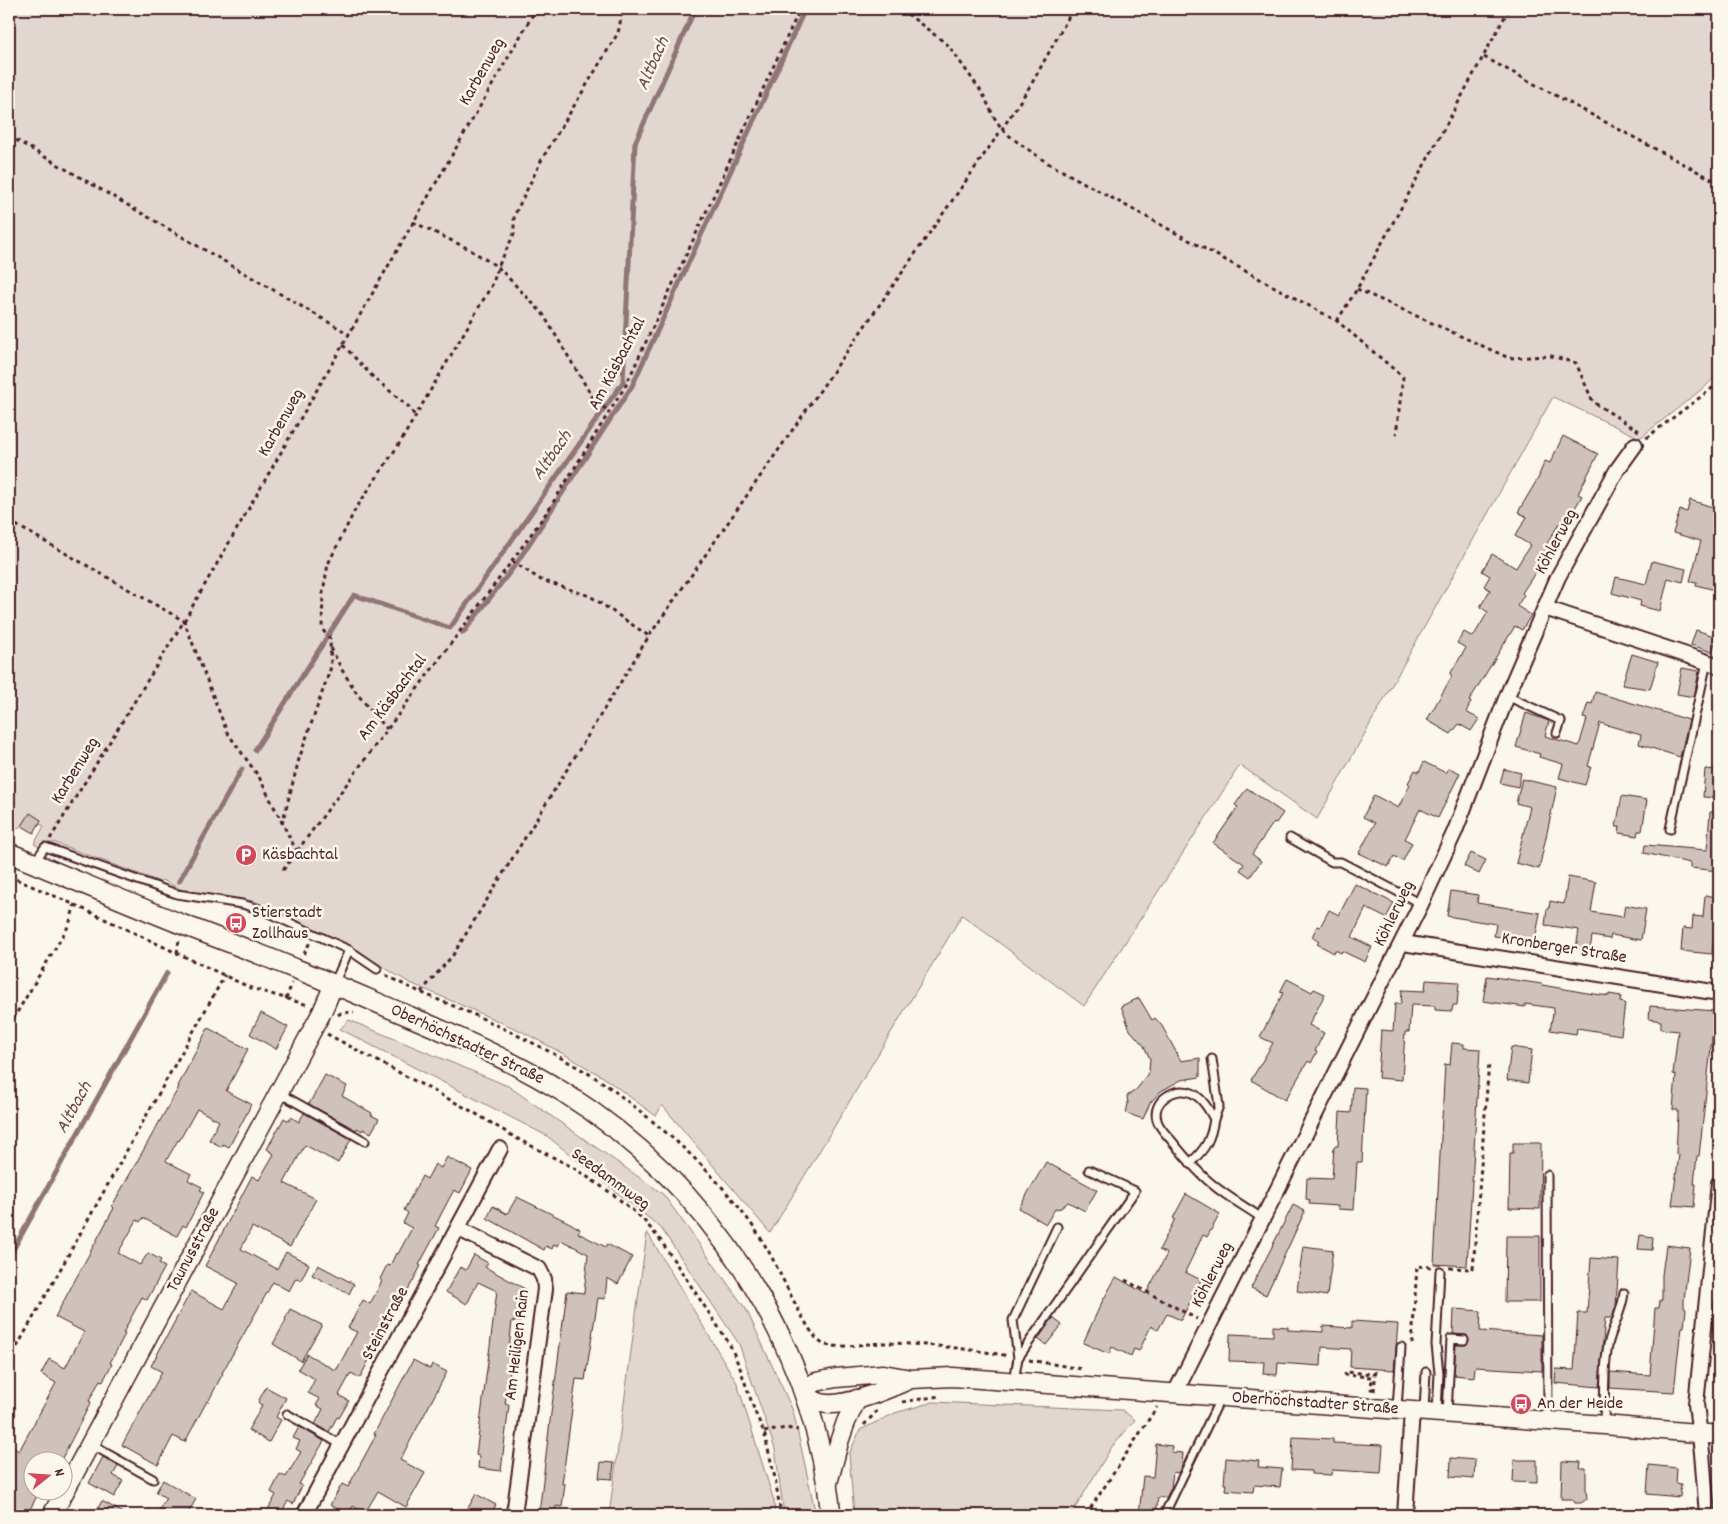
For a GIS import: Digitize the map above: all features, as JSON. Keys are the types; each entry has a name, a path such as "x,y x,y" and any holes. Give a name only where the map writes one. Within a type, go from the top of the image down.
{"main road":[{"name":"Oberhöchstadter Straße","path":"9,853 334,984 450,1034 527,1071 585,1106 618,1130 648,1156 704,1215 746,1274 771,1316 803,1390"},
{"path":"803,1390 814,1425 828,1484 831,1515"}],"street":[{"name":"Köhlerweg","path":"1175,1393 1421,904 1455,831 1507,696 1558,577 1617,470 1635,445"},
{"path":"1544,608 1713,664"},
{"name":"Kronberger Straße","path":"1403,942 1719,993"},
{"name":"Taunusstraße","path":"52,1515 322,1012 334,984"},
{"name":"Steinstraße","path":"304,1515 500,1150"},
{"path":"1707,1515 1696,1404 1719,1182"},
{"name":"Am Heiligen Rain","path":"458,1229 539,1269 544,1279 545,1289 514,1515"},
{"name":"Oberhöchstadter Straße","path":"911,1379 886,1390 840,1403 820,1403 809,1397 803,1390 816,1382 836,1378 882,1374 911,1379 953,1376 1719,1435"},
{"path":"828,1484 846,1422 857,1399"},
{"path":"1404,1515 1423,1411"}],"lane":[{"path":"1670,829 1713,664"},
{"path":"1507,696 1561,721 1557,733"},
{"path":"1290,838 1332,862 1341,862 1421,904"},
{"path":"34,863 45,847 177,894 242,904 262,910 349,950 377,969"},
{"path":"334,984 349,950"},
{"path":"1190,1163 1201,1154 1208,1143 1214,1118 1220,1106 1212,1059"},
{"path":"1214,1118 1201,1099 1193,1093 1183,1090 1174,1092 1164,1098 1158,1106 1156,1119 1161,1128 1190,1163 1212,1184 1263,1218"},
{"path":"278,1093 365,1141"},
{"path":"1018,1358 1135,1191 1089,1170"},
{"path":"1547,1175 1548,1421"},
{"path":"1014,1381 1018,1358 1013,1320 1057,1227"},
{"path":"1423,1411 1440,1373 1436,1345 1440,1271"},
{"path":"1604,1425 1606,1358 1609,1343 1623,1306 1624,1293"},
{"path":"1423,1411 1451,1339 1464,1340"},
{"path":"1401,1346 1423,1411"},
{"path":"1423,1411 1426,1372"},
{"path":"1164,1515 1221,1397"},
{"path":"287,1414 342,1445"},
{"path":"90,1444 153,1479"}],"path":[{"name":"Karbenweg","path":"45,847 184,621 536,9"},
{"path":"282,824 299,759 331,667 330,639 322,629 323,592 328,564 355,510 415,416 494,282 498,267 514,234 514,216 542,159 618,33 623,9"},
{"name":"Am Käsbachtal","path":"283,870 549,509 626,385 800,9"},
{"path":"901,9 948,45 982,94 1002,129 1012,138 1046,162 1337,321 1403,377 1396,435"},
{"path":"421,992 453,955 649,636 1002,129 1032,83 1073,9"},
{"path":"1337,321 1358,289 1509,9"},
{"path":"1484,57 1719,183"},
{"path":"9,136 349,334"},
{"path":"413,222 467,248 498,267 543,314 593,398 609,412"},
{"path":"1358,289 1509,358 1551,356 1576,363 1593,402 1648,437"},
{"path":"343,345 372,376 409,407 415,416"},
{"path":"1635,445 1719,382"},
{"path":"9,521 184,621 227,732 259,777 297,852"},
{"path":"512,561 540,580 590,596 649,636"},
{"path":"331,648 358,695 387,729"},
{"path":"9,876 251,988 304,1004 322,1012"},
{"path":"9,1026 69,925 75,905"},
{"path":"377,969 398,982 520,1036 597,1078 665,1132 710,1174 753,1226 776,1264 807,1326 814,1338 820,1342 828,1346 873,1343 906,1344 1018,1358 1086,1369"},
{"path":"9,1362 225,975"},
{"name":"Seedammweg","path":"322,1012 335,1018 326,1033 574,1168 614,1195 642,1218 674,1258 729,1343 764,1432 774,1470 782,1515"},
{"path":"1412,1352 1417,1266 1473,1269 1489,1062"},
{"path":"1125,1280 1208,1325"},
{"path":"1376,1369 1376,1374 1374,1389 1371,1389 1372,1377 1346,1375 1346,1372 1376,1374"},
{"path":"901,1402 942,1395"},
{"path":"1086,1515 1158,1405 1152,1404"},
{"path":"846,1422 860,1430 881,1409"},
{"path":"764,1432 786,1428 800,1430 814,1425"}],"shaded area":[{"path":"9,9 1719,9 1719,373 1706,386 1640,438 1553,397 1317,819 1240,765 1084,1006 962,915 770,1233 662,1105 656,1116 603,1077 521,1031 408,982 339,940 254,901 186,892 162,880 160,882 53,842 48,851 34,844 44,826 31,820 9,833"},
{"path":"349,1020 508,1086 663,1194 746,1309 793,1411 816,1515 784,1515 775,1449 739,1344 661,1228 547,1136 340,1029"},
{"path":"647,1232 737,1383 774,1501 775,1515 609,1515"},
{"path":"933,1402 1122,1410 1135,1420 1111,1448 1071,1515 854,1515 849,1454 860,1430 895,1413"}],"building":[{"path":"1563,436 1598,454 1578,494 1582,496 1564,527 1559,524 1545,547 1550,550 1522,593 1524,595 1517,606 1531,615 1522,630 1515,626 1469,701 1471,702 1466,712 1479,719 1471,731 1459,724 1451,734 1427,720 1452,676 1450,674 1466,648 1457,643 1464,632 1473,637 1488,612 1480,607 1490,590 1484,586 1490,576 1482,571 1492,554 1516,568 1530,545 1515,536 1527,517 1518,512 1540,475 1545,461 1550,463"},
{"path":"1690,500 1719,509 1719,591 1696,585 1697,582 1690,581 1701,541 1673,533 1680,510 1687,512"},
{"path":"1652,561 1686,569 1683,582 1668,578 1660,611 1640,606 1641,601 1612,593 1616,577 1646,584"},
{"path":"1696,630 1717,637 1712,652 1691,645"},
{"path":"1632,654 1658,662 1650,689 1622,685"},
{"path":"1682,668 1699,671 1694,697 1677,694"},
{"path":"1595,692 1689,720 1680,757 1639,744 1641,735 1600,723 1588,766 1591,767 1585,785 1559,778 1563,764 1539,757 1540,754 1516,747 1526,713 1549,721 1545,736 1579,746 1587,719 1583,718 1588,703 1592,704"},
{"path":"1424,762 1446,773 1449,768 1460,773 1438,818 1420,809 1405,839 1412,843 1403,861 1394,856 1388,867 1359,853 1375,823 1363,817 1374,795 1398,808 1410,785 1408,783 1415,770 1419,772"},
{"path":"1504,769 1521,773 1518,787 1500,783"},
{"path":"1705,769 1719,770 1719,798 1703,797"},
{"path":"1522,779 1557,787 1539,869 1516,863 1530,807 1516,803"},
{"path":"1247,788 1283,813 1276,823 1274,822 1252,854 1261,861 1250,877 1240,870 1244,864 1213,843 1238,807 1235,805"},
{"path":"1622,796 1647,800 1642,831 1638,831 1637,836 1619,833 1620,827 1616,827"},
{"path":"1710,812 1719,812 1719,871 1690,868 1690,863 1644,853 1645,845 1707,850"},
{"path":"30,813 41,820 34,833 22,826"},
{"path":"1471,853 1486,860 1479,874 1464,866"},
{"path":"1568,877 1596,882 1591,912 1623,917 1625,905 1646,909 1641,940 1611,935 1610,939 1592,936 1590,951 1576,948 1579,930 1545,925 1550,901 1564,904"},
{"path":"1355,884 1394,903 1386,918 1366,908 1352,937 1372,947 1365,962 1342,951 1341,953 1335,950 1334,953 1317,944 1319,942 1312,937 1317,926 1320,927 1329,910 1339,915"},
{"path":"1451,891 1478,895 1477,903 1540,913 1535,941 1494,936 1496,924 1447,916"},
{"path":"1705,895 1717,897 1712,954 1681,951 1683,928 1692,929 1693,916 1703,917"},
{"path":"1487,976 1587,993 1621,996 1620,1002 1625,1003 1621,1035 1577,1028 1576,1034 1550,1030 1554,1008 1525,1004 1525,1007 1483,1001"},
{"path":"1287,979 1312,992 1314,989 1325,994 1309,1025 1324,1033 1315,1051 1317,1052 1311,1063 1308,1061 1285,1100 1251,1080 1273,1043 1260,1037 1283,993 1280,992"},
{"path":"1426,980 1459,982 1457,1005 1453,1005 1452,1011 1435,1010 1435,1006 1411,1005 1409,1032 1405,1032 1402,1080 1378,1078 1381,1030 1393,1031 1395,1004 1401,1004 1402,990 1425,991"},
{"path":"1139,998 1152,1020 1155,1018 1162,1026 1181,1061 1200,1058 1200,1077 1181,1080 1161,1091 1150,1103 1143,1119 1126,1113 1127,1096 1136,1090 1143,1081 1149,1071 1150,1059 1144,1046 1130,1030 1121,1006"},
{"path":"1650,1006 1715,1011 1699,1156 1697,1156 1694,1184 1696,1184 1694,1207 1672,1205 1679,1155 1676,1154 1678,1110 1673,1110 1676,1075 1673,1074 1678,1031 1661,1029 1661,1021 1649,1019"},
{"path":"261,1013 288,1027 276,1049 250,1034"},
{"path":"208,1028 248,1049 226,1091 251,1104 248,1111 229,1147 223,1144 222,1147 209,1140 219,1121 197,1109 178,1140 166,1161 191,1174 188,1180 202,1187 200,1190 204,1192 186,1227 183,1225 177,1236 143,1218 140,1222 137,1220 118,1253 140,1265 148,1253 161,1260 159,1264 165,1267 147,1300 142,1297 123,1333 125,1334 110,1363 112,1364 103,1381 100,1380 65,1452 22,1452 22,1502 34,1502 27,1515 9,1515 9,1445 19,1451 56,1383 41,1374 49,1359 65,1368 84,1332 55,1317 114,1208 112,1206"},
{"path":"1452,1043 1464,1044 1464,1048 1480,1049 1467,1266 1434,1264 1445,1064 1450,1065"},
{"path":"1511,1047 1532,1050 1528,1083 1507,1080"},
{"path":"325,1075 347,1086 342,1096 379,1119 371,1133 363,1129 362,1131 357,1128 356,1130 309,1104"},
{"path":"1353,1087 1366,1088 1362,1162 1357,1162 1354,1210 1338,1209 1338,1206 1309,1204 1310,1200 1306,1199 1307,1178 1332,1179 1334,1146 1338,1146 1340,1112 1351,1113"},
{"path":"304,1113 351,1139 338,1163 305,1145 284,1183 316,1199 290,1247 252,1227 241,1249 277,1269 286,1252 309,1264 301,1280 296,1278 289,1291 273,1282 185,1442 173,1436 158,1465 122,1445 162,1372 151,1366 191,1291 224,1309 238,1283 205,1266 252,1176 259,1180 274,1154 267,1149 284,1118 289,1121 291,1117 299,1122"},
{"path":"1513,1143 1541,1143 1540,1209 1509,1208 1510,1153 1513,1153"},
{"path":"447,1157 472,1170 460,1193 454,1190 448,1201 435,1226 439,1228 419,1265 421,1266 398,1308 395,1307 360,1378 351,1373 339,1395 349,1401 329,1432 315,1424 323,1409 316,1405 320,1399 308,1393 315,1379 298,1369 307,1354 335,1370 337,1369 357,1332 348,1328 363,1300 370,1304 382,1281 380,1279 387,1265 390,1266 412,1228 403,1223 408,1213 404,1210 422,1176 427,1179 435,1164 441,1168"},
{"path":"1046,1162 1097,1190 1085,1211 1068,1202 1061,1208 1055,1209 1046,1224 1019,1208"},
{"path":"1186,1194 1220,1214 1207,1237 1203,1235 1185,1272 1201,1280 1181,1320 1167,1314 1158,1330 1151,1326 1139,1351 1134,1349 1131,1356 1112,1347 1109,1354 1083,1343 1116,1277 1146,1294 1167,1254 1159,1250"},
{"path":"517,1197 570,1223 580,1229 578,1233 606,1247 607,1244 632,1257 618,1284 607,1278 605,1299 598,1298 585,1380 576,1379 562,1484 565,1484 562,1507 556,1506 555,1515 539,1514 550,1421 567,1291 584,1293 588,1254 561,1240 558,1246 554,1244 552,1249 546,1246 544,1250 487,1218 493,1206 507,1214"},
{"path":"1293,1205 1305,1211 1266,1295 1251,1288"},
{"path":"1640,1235 1653,1237 1652,1250 1638,1249"},
{"path":"1506,1236 1540,1236 1540,1302 1505,1302"},
{"path":"1666,1245 1690,1248 1684,1300 1684,1308 1686,1309 1684,1327 1682,1327 1680,1336 1674,1392 1610,1388 1610,1372 1650,1375 1655,1308 1659,1308 1660,1300 1662,1300 1662,1275"},
{"path":"1303,1246 1333,1250 1327,1296 1297,1291"},
{"path":"474,1255 488,1263 485,1267 525,1289 521,1322 512,1321 509,1349 513,1349 505,1404 509,1405 501,1471 478,1468 479,1456 476,1455 497,1291 478,1282 467,1304 446,1292 460,1267 466,1270"},
{"path":"1591,1258 1619,1260 1616,1306 1612,1318 1605,1318 1599,1387 1555,1383 1556,1369 1574,1370 1578,1313 1587,1313"},
{"path":"318,1265 354,1284 349,1294 312,1275"},
{"path":"290,1309 322,1325 301,1361 273,1344"},
{"path":"1454,1309 1481,1311 1480,1331 1542,1335 1542,1371 1475,1367 1474,1377 1454,1375 1456,1345 1466,1345 1469,1340 1467,1335 1453,1334"},
{"path":"1053,1318 1062,1325 1046,1345 1038,1339"},
{"path":"1352,1321 1398,1324 1394,1370 1350,1367 1351,1349 1322,1347 1321,1366 1278,1363 1277,1375 1263,1374 1264,1362 1229,1361 1230,1334 1273,1336 1273,1326 1288,1327 1288,1330 1323,1332 1323,1326 1352,1328"},
{"path":"413,1360 430,1369 432,1364 447,1372 400,1460 425,1473 406,1507 378,1491 365,1513 353,1506 348,1515 330,1505 342,1484 348,1487"},
{"path":"266,1387 286,1398 276,1417 281,1420 269,1442 248,1430 262,1406 258,1402"},
{"path":"299,1427 324,1441 299,1484 302,1486 293,1504 288,1501 280,1515 265,1515 276,1495 271,1492 280,1474 286,1477 301,1452 296,1449 300,1441 293,1438"},
{"path":"1293,1437 1333,1439 1333,1443 1383,1445 1381,1473 1332,1470 1331,1475 1291,1470"},
{"path":"1156,1444 1172,1446 1171,1452 1183,1453 1182,1465 1178,1473 1173,1472 1171,1488 1166,1498 1158,1497 1156,1515 1139,1515 1143,1476 1153,1477"},
{"path":"103,1457 118,1466 113,1475 123,1481 114,1497 89,1483"},
{"path":"1226,1458 1259,1461 1258,1467 1282,1469 1280,1487 1254,1485 1253,1492 1225,1490"},
{"path":"1451,1458 1475,1460 1474,1479 1450,1477"},
{"path":"1514,1460 1537,1460 1537,1483 1513,1482"},
{"path":"1562,1461 1581,1462 1580,1468 1586,1468 1587,1499 1581,1503 1575,1503 1572,1499 1561,1499"},
{"path":"601,1462 614,1463 612,1479 599,1478"},
{"path":"1649,1465 1677,1468 1676,1483 1681,1484 1680,1497 1647,1494"},
{"path":"163,1480 196,1499 187,1515 156,1515 166,1498 156,1492"},
{"path":"476,1494 496,1505 490,1515 464,1515"},
{"path":"102,1501 127,1515 94,1515"}],"waterway":[{"name":"Altbach","path":"255,750 354,595 450,628 623,382 635,143 695,9"},
{"path":"463,633 516,564 632,386 805,9"},
{"name":"Altbach","path":"179,881 242,769"},
{"name":"Altbach","path":"9,1257 167,973"}],"place":[{"name":"Käsbachtal","path":"246,855"},
{"name":"Stierstadt Zollhaus","path":"236,923"},
{"name":"An der Heide","path":"1521,1404"}]}
